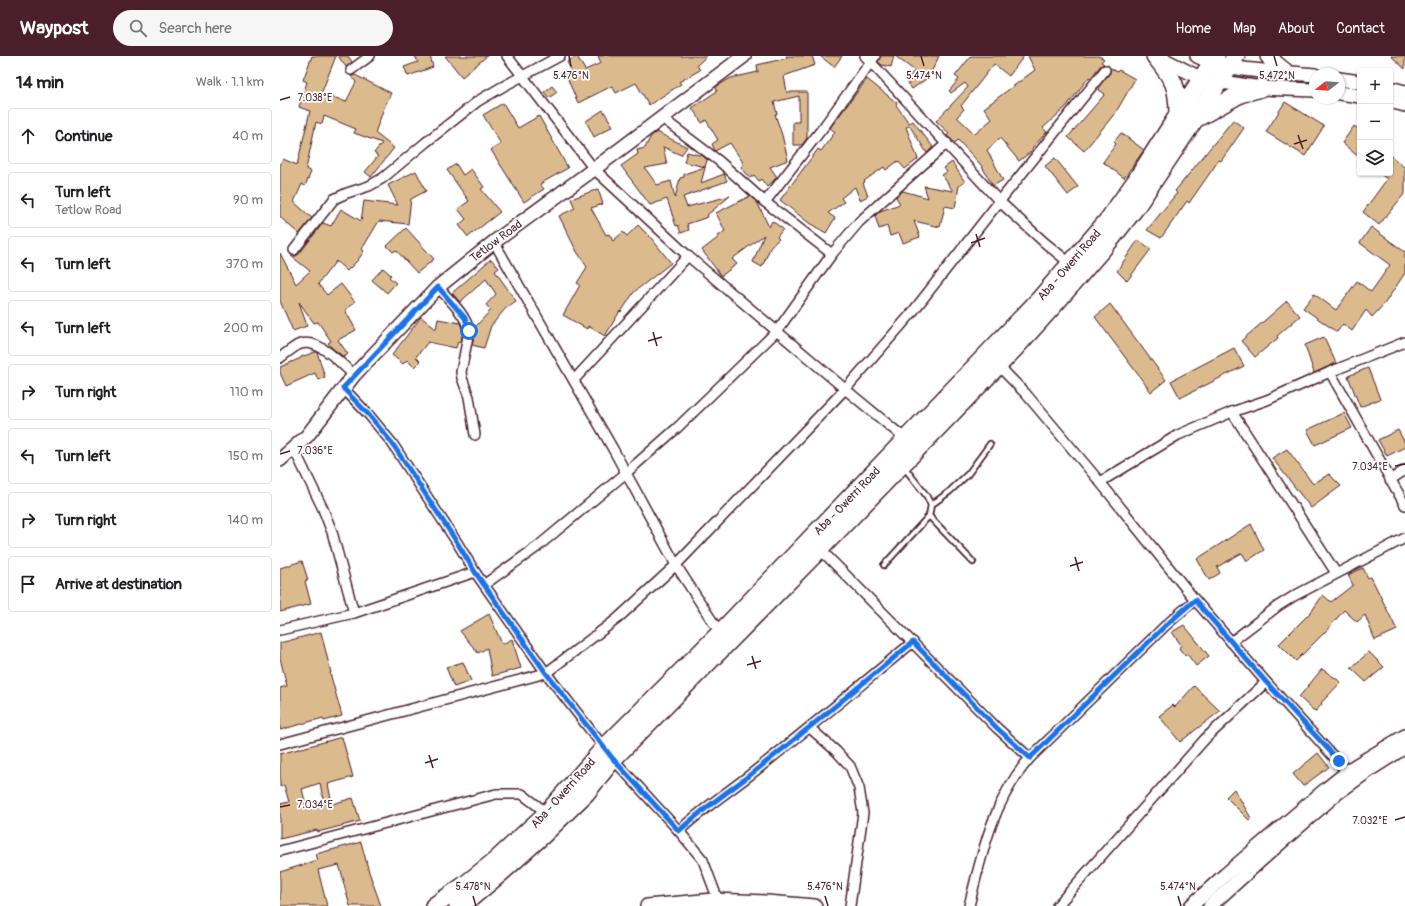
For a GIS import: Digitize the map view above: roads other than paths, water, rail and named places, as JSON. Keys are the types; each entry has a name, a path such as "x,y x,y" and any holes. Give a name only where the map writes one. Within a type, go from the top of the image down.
{"highway":[{"path":"1156,56 1174,81 1178,96 1178,114"},
{"path":"1269,56 1275,64 1285,72"},
{"name":"Aba - Owerri Road","path":"434,906 454,903 472,897 544,834 586,792 608,753 720,633 912,444 993,359 1053,306 1076,268 1135,182 1190,94 1202,79 1208,58"},
{"name":"Aba - Owerri Road","path":"1076,268 1136,208 1232,61"},
{"path":"1195,119 1240,94 1261,88"},
{"name":"Aba - Owerri Road","path":"454,903 495,861 547,814 608,753 820,549 902,465 912,444"}],"main road":[{"name":"Tetlow Road","path":"280,460 307,436 354,375 438,287 494,242 744,56"},
{"path":"1156,56 1202,79 1261,88 1309,90"},
{"path":"1208,58 1232,61 1242,69 1309,74"},
{"path":"1345,80 1357,82"},
{"path":"1393,89 1405,92"},
{"path":"1345,94 1357,96"},
{"path":"1393,102 1405,105"},
{"path":"1210,906 1337,793 1351,776 1405,736"},
{"path":"1191,906 1325,790 1405,747"},
{"path":"647,906 718,903 815,906"}],"street":[{"path":"351,70 370,56"},
{"path":"506,56 594,169 688,256 912,444"},
{"path":"294,250 334,199 368,186 383,178 478,101 560,56"},
{"path":"764,202 824,125 870,58 1000,202 1044,242 1076,268"},
{"path":"280,744 546,673 617,619 676,565 845,389 911,314 1105,70"},
{"path":"662,118 719,161 764,202 832,254"},
{"path":"485,584 537,546 626,473 677,428 777,331 832,254 859,222 946,143"},
{"path":"494,242 574,380 676,565 720,633"},
{"path":"574,380 688,256"},
{"path":"438,287 462,314 468,324 469,331 461,372 469,397 475,435"},
{"path":"1100,482 1178,435 1232,412 1267,400 1330,372 1405,342"},
{"path":"280,358 300,344 310,344 321,347 354,375"},
{"path":"993,359 1026,394 1231,642 1351,776"},
{"path":"1330,372 1405,505"},
{"path":"343,388 369,415 392,443 475,572 485,584 546,673 608,753 679,831 703,860 718,903"},
{"path":"1232,412 1336,573"},
{"path":"294,449 323,509 332,532 354,613"},
{"path":"1390,480 1405,470"},
{"path":"1231,642 1278,606 1336,573 1405,538"},
{"path":"820,549 997,728 1030,758"},
{"path":"280,630 354,613 475,572"},
{"path":"969,906 988,832 1018,771 1165,626 1195,600"},
{"path":"679,831 694,817 733,789 810,728 913,642"},
{"path":"1057,906 1205,739 1266,682"},
{"path":"810,728 836,751 850,766 859,788 863,813 850,906"},
{"path":"280,851 496,794 522,794 547,814"}],"lane":[{"path":"931,505 949,492 968,474 990,444"},
{"path":"884,565 929,516 931,505 926,495 902,465"},
{"path":"929,516 973,562"}]}
